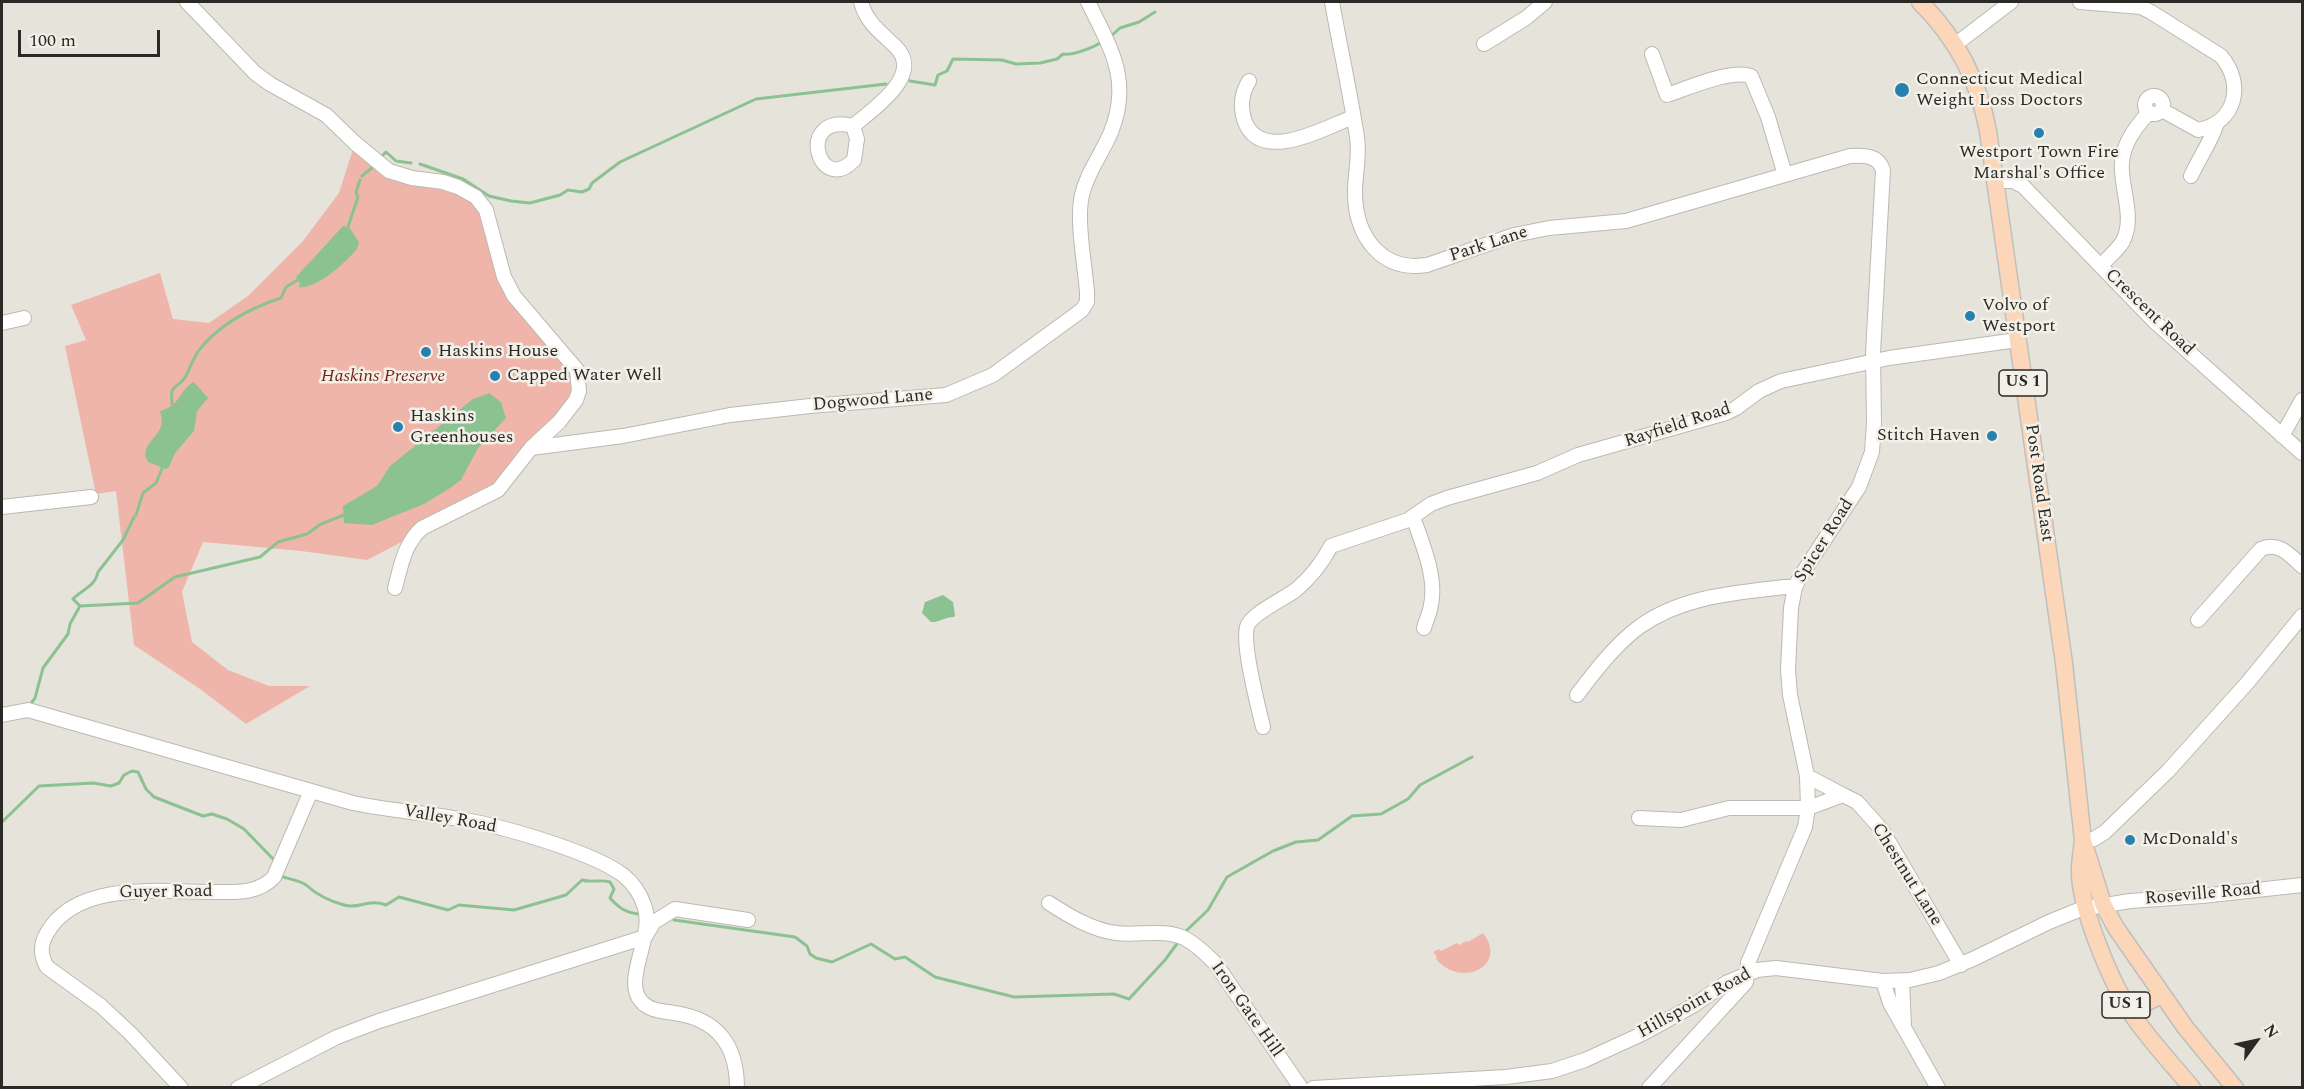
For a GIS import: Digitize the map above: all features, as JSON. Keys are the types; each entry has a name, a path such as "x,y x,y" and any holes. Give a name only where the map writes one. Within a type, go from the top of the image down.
{"main road":[{"name":"Post Road East","path":"1920,2 1956,44 1970,70 1981,99 1995,181 2064,663 2083,841 2079,870 2095,906 2110,974 2130,1011 2193,1088"},
{"name":"Post Road East","path":"2095,906 2195,1040 2235,1088"},
{"path":"2130,1011 2161,995"}],"street":[{"path":"187,2 255,73 270,84 326,115 389,171 458,187 481,202 486,210 509,288 520,305 577,370 579,391 576,400 559,422 531,448 498,490 422,528 413,536 406,549 395,588"},
{"path":"853,126 897,87 904,74 900,52 872,25 861,2"},
{"name":"Dogwood Lane","path":"531,448 623,436 730,415 946,395 993,375 1082,310 1087,302 1088,292 1081,197 1087,178 1111,131 1117,110 1119,82 1115,60 1088,2"},
{"name":"Park Lane","path":"1332,2 1358,153 1355,198 1363,230 1372,247 1383,257 1410,266 1434,264 1501,239 1531,231 1626,221 1835,159 1864,155 1875,158 1883,170"},
{"path":"1484,44 1526,18 1545,2"},
{"path":"1956,44 2011,2"},
{"path":"2080,2 2141,7 2221,56 2234,75 2235,91 2227,112 2217,123 2198,130 2155,111 2129,137 2121,170 2128,212 2122,242 2100,266"},
{"path":"1652,54 1666,95 1728,76 1742,73 1751,76 1768,117 1785,175"},
{"path":"1249,81 1242,99 1244,118 1249,130 1258,139 1266,142 1280,143 1298,138 1353,117"},
{"path":"2191,176 2205,147 2212,139 2217,123"},
{"path":"2198,130 2205,147"},
{"name":"Spicer Road","path":"1649,1088 1746,982 1748,963 1805,827 1808,808 1807,776 1790,695 1788,670 1790,615 1795,587 1810,560 1855,494 1868,465 1874,441 1873,362 1883,170"},
{"name":"Crescent Road","path":"1995,181 2013,181 2023,186 2154,321 2302,453"},
{"path":"2,324 24,318"},
{"name":"Rayfield Road","path":"1263,727 1248,651 1247,627 1253,617 1297,589 1315,572 1331,546 1413,517 1431,504 1447,498 1537,473 1578,455 1726,413 1770,385 1873,362 2017,340"},
{"path":"2282,436 2302,400"},
{"path":"559,422 570,443"},
{"path":"2,507 91,497"},
{"path":"1413,517 1425,551 1431,585 1432,603 1424,628"},
{"path":"2198,620 2262,549 2270,545 2278,547 2302,566"},
{"path":"1576,695 1625,640 1639,627 1655,618 1695,601 1711,597 1785,586 1795,587"},
{"path":"2083,841 2102,835 2168,771 2248,682 2302,616"},
{"name":"Valley Road","path":"2,715 28,710 374,808 483,824 594,860 630,881 645,910 645,937 635,983 639,999 651,1008 685,1015 703,1023 721,1036 735,1059 737,1088"},
{"name":"Chestnut Lane","path":"1807,776 1857,802 1882,830 1960,965"},
{"name":"Guyer Road","path":"180,1088 131,1034 101,1006 47,967 42,958 41,948 44,939 54,923 66,911 78,904 108,895 128,891 227,892 257,890 267,885 274,877 311,791"},
{"path":"1639,818 1682,820 1729,808 1808,808 1843,795"},
{"name":"Roseville Road","path":"2095,906 2302,885"},
{"name":"Iron Gate Hill","path":"1048,903 1094,927 1115,933 1164,934 1184,938 1197,946 1215,963 1301,1088"},
{"name":"Hillspoint Road","path":"1313,1088 1520,1076 1563,1068 1654,1028 1726,983 1763,968 1902,981 1927,976 1960,965 2049,922 2095,906"},
{"path":"238,1088 337,1037 379,1021 645,937 654,922 675,909 748,920"},
{"path":"1883,981 1887,997 1938,1088"},
{"path":"1902,981 1904,1030"}],"green space":[{"name":"Haskins Preserve","path":"355,143 400,175 476,197 509,288 572,362 579,391 506,482 367,560 203,542 182,592 192,642 228,670 269,686 310,686 246,724 200,689 134,645 116,491 96,494 65,346 86,340 71,305 160,273 173,319 209,323 248,296 303,241 339,193"},
{"path":"1483,933 1489,945 1490,955 1486,964 1479,970 1469,973 1458,972 1446,968 1436,959 1433,952 1439,949 1441,951 1457,943 1459,945 1468,942"}],"shaded area":[{"path":"343,226 349,227 359,242 357,249 322,280 306,287 299,287 300,284 296,277"},
{"path":"194,382 208,398 197,411 194,431 175,453 169,467 166,469 148,462 146,451 161,426 160,411 172,405"},
{"path":"489,393 501,402 506,418 478,448 461,480 424,504 372,525 344,523 343,506 377,486 390,466 473,399"},
{"path":"943,595 953,602 955,615 931,622 922,613 925,602"}],"waterway":[{"path":"1110,37 1120,28 1139,22 1155,12"},
{"path":"910,81 935,85 938,75 947,71 953,59 1002,60 1016,64 1040,63 1100,43"},
{"path":"420,164 463,179 489,196 530,203 560,195 568,190 582,192 589,189 592,183 620,162 756,99 886,84"},
{"path":"381,157 386,152 396,161 411,163"},
{"path":"362,176 374,166"},
{"path":"347,230 358,197 356,192 360,180"},
{"path":"173,409 174,387 183,380 205,343 234,319 281,298 286,287 301,278"},
{"path":"136,515 143,493 156,483 163,466"},
{"path":"32,702 43,668 68,634 70,624 80,606 138,603 175,577 260,557 278,542 307,534 321,524 344,515"},
{"path":"80,606 73,599 94,581 98,572 123,540 134,517"},
{"path":"1187,930 1208,910 1227,877 1273,851 1296,842 1318,840 1352,816 1381,814 1408,799 1420,785 1472,757"},
{"path":"2,822 39,786 93,783 111,786 119,783 124,775 132,771 138,772 146,789 154,797 203,816 212,814 227,819 244,829 275,861"},
{"path":"283,877 301,882 323,897 349,906 374,903 386,905 399,897 448,910 459,905 514,910 566,895 582,880 606,881 610,882 614,889 610,898 619,907 638,914"},
{"path":"674,920 795,937 807,946 810,954 832,962 871,944 895,959 905,957 935,977 1014,997 1114,994 1129,999 1165,960 1179,941"}],"place":[{"name":"Connecticut Medical Weight Loss Doctors","path":"1902,90"},
{"name":"Westport Town Fire Marshal's Office","path":"2039,133"},
{"name":"Volvo of Westport","path":"1970,316"},
{"name":"Haskins House","path":"426,352"},
{"name":"Capped Water Well","path":"495,376"},
{"name":"Haskins Greenhouses","path":"398,427"},
{"name":"Stitch Haven","path":"1992,436"},
{"name":"McDonald's","path":"2130,840"}]}
